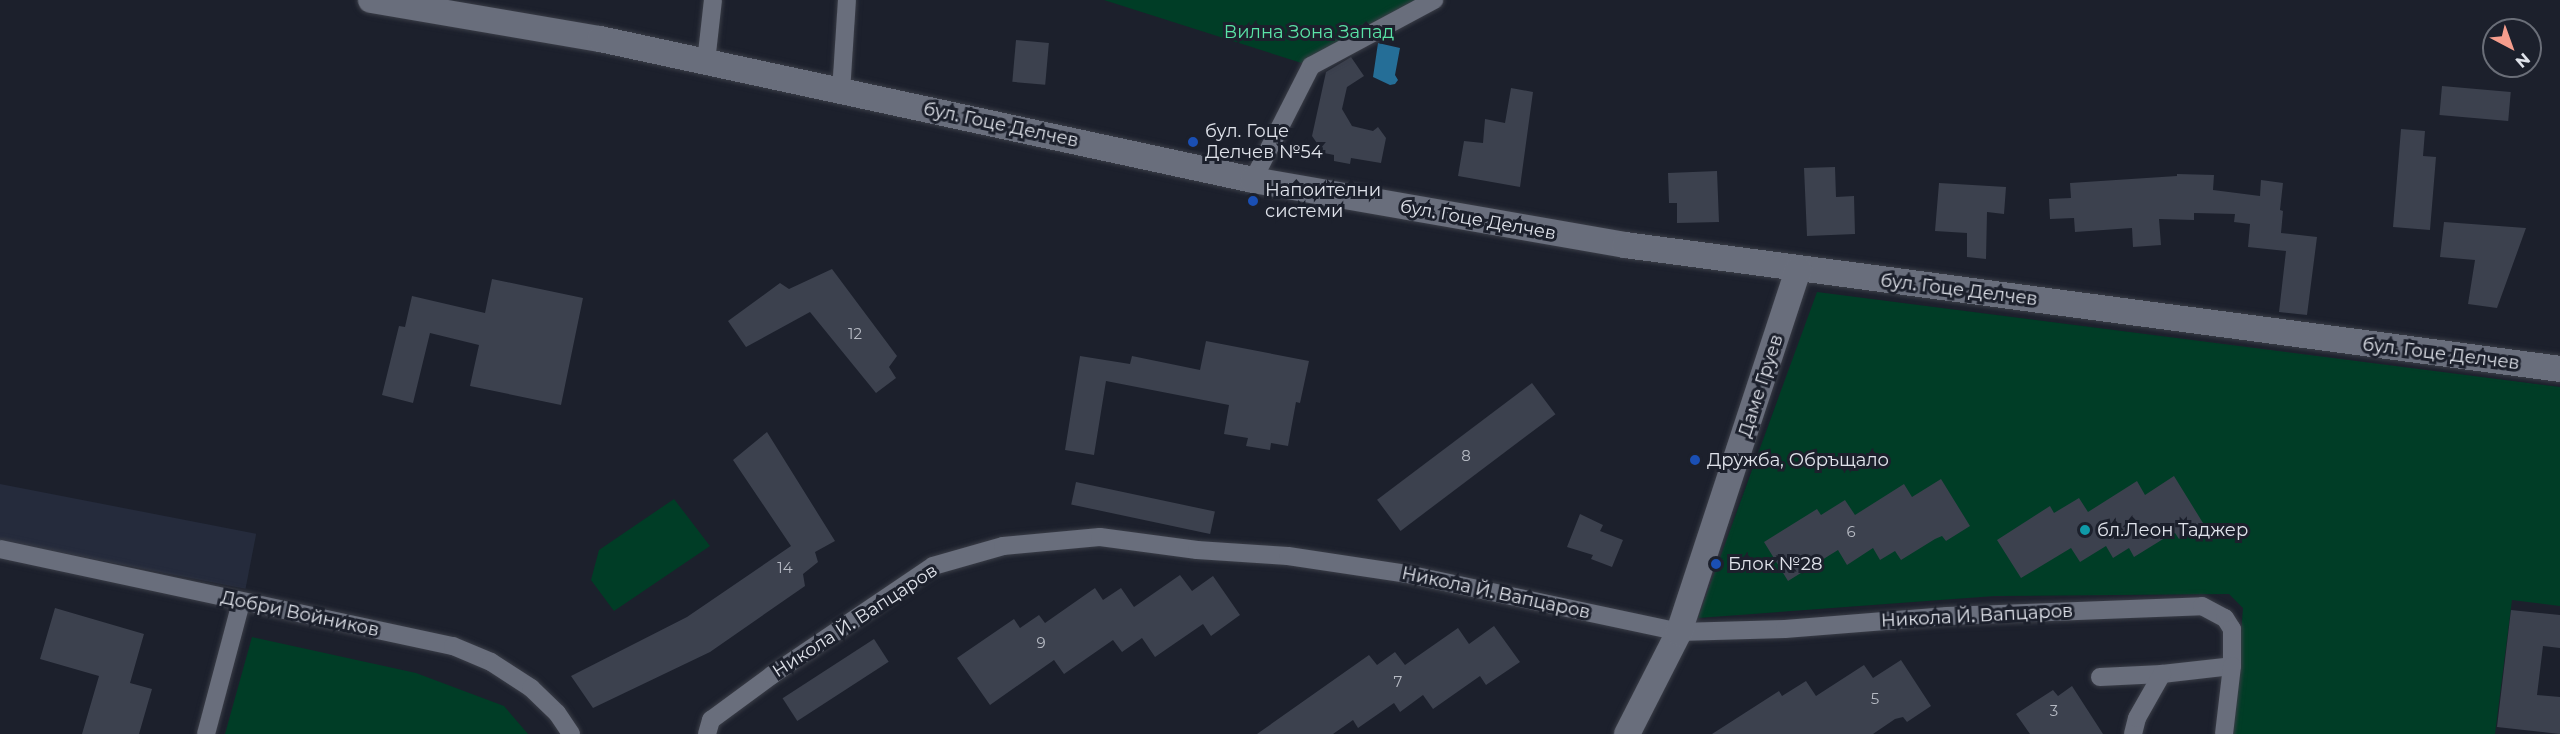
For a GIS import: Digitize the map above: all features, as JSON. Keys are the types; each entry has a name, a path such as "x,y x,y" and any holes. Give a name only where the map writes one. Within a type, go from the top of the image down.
{"main road":[{"name":"бул. Гоце Делчев","path":"371,0 600,39 1253,180 1625,245 2560,369"},
{"name":"Даме Груев","path":"1627,734 1679,632 1798,269"}],"street":[{"path":"706,62 713,0"},
{"path":"841,92 847,0"},
{"path":"1253,180 1311,66 1434,0"},
{"name":"Никола Й. Вапцаров","path":"707,734 711,720 933,566 1003,546 1100,537 1197,550 1288,556 1407,574 1679,632 1785,629 1947,616 2202,606 2225,618 2232,629 2232,666 2224,734"},
{"name":"Добри Войников","path":"0,549 241,602 453,645 491,662 531,688 557,713 571,734"},
{"path":"206,734 241,602"},
{"path":"2100,677 2162,674 2232,666"},
{"path":"2133,734 2138,718 2162,674"}],"shaded area":[{"path":"0,484 256,534 246,589 0,541"}],"green space":[{"name":"Вилна Зона Запад","path":"1104,0 1434,0 1311,66"},
{"path":"1817,292 2560,387 2560,606 2512,600 2495,734 2233,734 2243,608 2229,594 1995,596 1698,618"},
{"path":"674,499 710,546 614,611 591,580 599,550"},
{"path":"252,637 416,673 504,706 528,734 225,734"}],"water":[{"path":"1378,43 1400,48 1395,75 1398,80 1395,84 1390,85 1373,77"}],"building":[{"path":"1016,40 1049,43 1045,85 1012,82"},
{"path":"1351,57 1364,76 1347,87 1342,109 1352,126 1373,131 1378,127 1386,138 1381,163 1351,158 1350,164 1334,161 1334,155 1324,153 1312,136 1326,72"},
{"path":"2442,86 2511,92 2508,121 2439,115"},
{"path":"1511,88 1533,92 1520,187 1458,176 1464,141 1483,143 1485,119 1505,123"},
{"path":"2401,129 2425,131 2423,156 2436,157 2430,230 2393,227"},
{"path":"1835,167 1836,197 1854,196 1855,234 1807,236 1804,168"},
{"path":"1717,171 1719,222 1677,223 1677,203 1669,203 1668,173"},
{"path":"2177,174 2214,175 2213,190 2260,196 2261,180 2283,183 2280,210 2283,211 2281,233 2317,237 2307,315 2279,312 2286,251 2248,247 2250,224 2234,222 2235,214 2194,213 2194,220 2159,219 2161,245 2133,247 2132,228 2075,232 2074,218 2050,219 2049,199 2071,198 2070,183 2177,176"},
{"path":"1939,183 2006,187 2004,214 1987,212 1986,259 1967,257 1967,233 1935,231"},
{"path":"2444,222 2526,228 2497,308 2468,304 2475,260 2440,257"},
{"path":"832,269 897,356 889,367 896,378 876,393 810,312 746,347 728,321 780,283 789,289"},
{"path":"492,279 583,298 561,405 470,386 479,345 430,333 413,403 382,395 399,326 405,327 412,296 485,313"},
{"path":"1206,341 1309,361 1300,403 1296,402 1288,446 1271,443 1270,450 1246,446 1248,438 1224,434 1229,405 1106,381 1094,455 1065,450 1080,356 1130,364 1132,356 1200,370"},
{"path":"1532,383 1555,414 1401,531 1377,500"},
{"path":"767,432 835,541 815,552 818,562 803,574 805,586 710,652 593,708 571,676 687,617 791,546 733,460"},
{"name":"бл.Леон Таджер","path":"2174,476 2203,523 2179,539 2175,533 2168,536 2134,557 2129,548 2113,558 2106,546 2080,562 2071,548 2021,578 1997,540 2050,506 2054,513 2079,498 2088,512 2137,481 2145,495"},
{"path":"1941,479 1970,526 1946,541 1942,536 1935,539 1901,560 1895,551 1880,560 1873,548 1847,565 1838,550 1788,581 1764,542 1817,509 1821,515 1845,500 1855,515 1904,484 1912,497"},
{"path":"1076,482 1215,512 1210,534 1071,504"},
{"path":"1580,514 1603,525 1600,531 1623,540 1612,567 1591,559 1593,555 1567,547"},
{"path":"1180,575 1192,591 1213,576 1240,615 1211,636 1203,624 1155,657 1142,638 1122,652 1113,640 1064,674 1054,660 990,705 957,658 1014,619 1020,628 1039,615 1045,623 1095,588 1103,600 1121,588 1134,607"},
{"path":"55,608 144,634 130,683 152,689 139,734 82,734 99,676 40,659"},
{"path":"2511,610 2560,615 2560,648 2543,646 2537,695 2560,697 2560,734 2497,727"},
{"path":"1494,626 1520,662 1486,685 1480,676 1433,709 1423,695 1400,712 1394,703 1358,728 1353,720 1333,734 1257,734 1369,655 1377,665 1395,652 1405,665 1458,628 1469,644"},
{"path":"874,639 889,662 797,721 783,698"},
{"path":"1901,660 1931,706 1907,722 1903,717 1895,719 1873,734 1712,734 1779,691 1782,696 1806,681 1816,696 1864,665 1873,678"},
{"path":"2072,686 2103,734 2030,734 2016,714 2053,690 2058,696"}],"place":[{"name":"бул. Гоце Делчев №54","path":"1193,142"},
{"name":"Напоителни системи","path":"1253,201"},
{"name":"Дружба, Обръщало","path":"1695,460"},
{"name":"бл.Леон Таджер","path":"2085,530"},
{"name":"Блок №28","path":"1716,564"}]}
